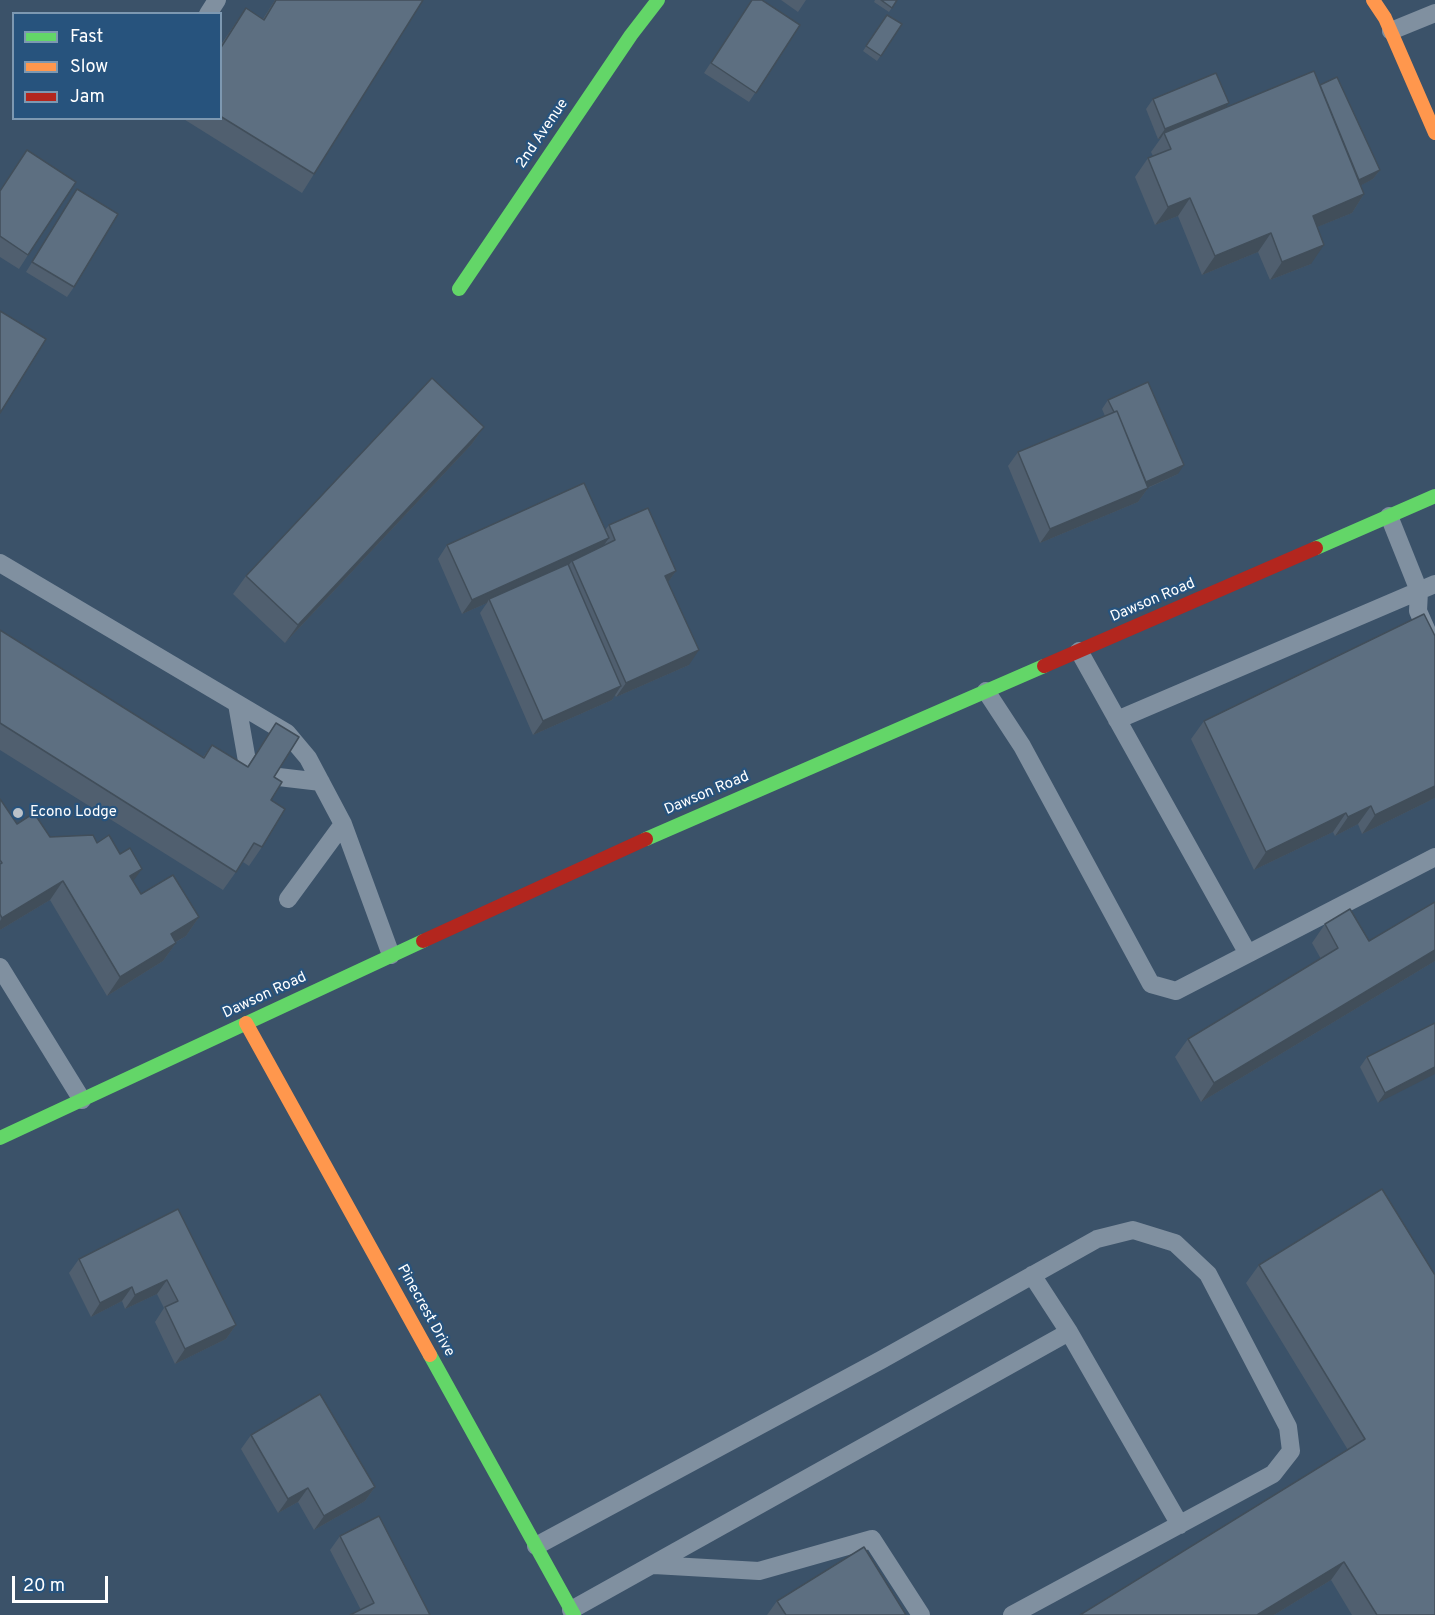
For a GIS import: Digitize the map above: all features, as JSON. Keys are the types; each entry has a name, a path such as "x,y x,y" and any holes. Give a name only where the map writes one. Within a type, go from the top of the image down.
{"main road":[{"name":"2nd Avenue","path":"459,289 631,35 658,0"},
{"path":"1373,0 1391,31 1435,132"},
{"name":"Dawson Road","path":"0,1138 559,877 1435,496"},
{"name":"Pinecrest Drive","path":"246,1023 573,1612"}],"lane":[{"path":"1391,31 1435,13"},
{"path":"1389,516 1427,587 1418,611 1435,649"},
{"path":"0,563 287,733 308,758 343,824 391,955"},
{"path":"1117,720 1427,587"},
{"path":"1079,651 1247,952"},
{"path":"986,691 1022,746 1150,984 1176,991 1247,952 1435,857"},
{"path":"237,704 248,761"},
{"path":"270,776 321,782"},
{"path":"288,899 343,824"},
{"path":"0,967 82,1100"},
{"path":"536,1546 881,1360 1097,1239 1133,1230 1175,1243 1208,1274 1288,1427 1291,1451 1273,1474 1012,1615"},
{"path":"1032,1275 1069,1332 1180,1525"},
{"path":"573,1612 1069,1332"},
{"path":"654,1565 759,1571 872,1539 921,1615"}],"building":[{"path":"276,0 423,0 314,174 222,117 222,46 246,8 264,20"},
{"path":"752,0 762,0 800,25 756,93 711,63"},
{"path":"881,0 897,0 892,8"},
{"path":"887,15 902,24 881,56 866,46"},
{"path":"1314,71 1364,194 1313,216 1324,245 1282,262 1271,233 1215,256 1190,198 1168,207 1148,158 1171,149 1164,133"},
{"path":"1216,73 1229,103 1165,129 1153,99"},
{"path":"1337,77 1380,170 1359,180 1320,85"},
{"path":"27,150 76,182 28,255 0,236 0,191"},
{"path":"77,189 118,214 74,287 32,262"},
{"path":"0,311 46,339 0,413"},
{"path":"432,378 484,427 298,625 246,576"},
{"path":"1148,382 1184,465 1146,482 1117,411 1114,412 1108,400"},
{"path":"1117,411 1148,488 1050,529 1018,452"},
{"path":"584,483 609,538 472,600 447,545"},
{"path":"648,508 676,571 665,576 699,650 626,683 572,561 615,540 609,525"},
{"path":"568,564 621,686 543,721 489,599"},
{"path":"1424,614 1435,636 1435,786 1375,815 1371,806 1348,817 1346,813 1266,852 1204,721"},
{"path":"0,630 204,758 212,745 248,767 276,723 299,737 274,777 282,782 271,800 285,809 262,847 254,843 236,872 0,723"},
{"path":"0,799 17,824 34,813 50,837 93,835 97,843 109,835 120,854 130,848 142,869 130,876 141,894 173,875 199,917 171,934 176,943 120,977 63,881 2,918 0,914 0,864 2,863 0,860"},
{"path":"1435,902 1435,950 1214,1083 1188,1039 1338,948 1325,924 1350,909 1369,941"},
{"path":"1435,1023 1435,1067 1385,1093 1367,1057"},
{"path":"1382,1189 1435,1275 1435,1615 1377,1615 1344,1562 1257,1615 1080,1615 1365,1439 1259,1265"},
{"path":"178,1209 236,1325 185,1349 165,1307 178,1301 167,1280 135,1295 132,1287 100,1303 79,1259"},
{"path":"320,1394 375,1487 324,1516 308,1488 288,1499 251,1435"},
{"path":"379,1516 430,1615 350,1615 374,1603 340,1536"},
{"path":"864,1547 906,1615 786,1615 777,1601"}],"traffic: fast":[{"path":"459,289 631,35 658,0"},
{"path":"1316,548 1435,496"},
{"path":"646,839 1044,666"},
{"path":"0,1138 423,941"},
{"path":"430,1355 574,1615"}],"traffic: slow":[{"path":"1373,0 1385,18 1435,133"},
{"path":"246,1023 430,1355"}],"traffic: jam":[{"path":"1044,666 1316,548"},
{"path":"423,941 646,839"}],"place":[{"name":"Econo Lodge","path":"18,813"}]}
